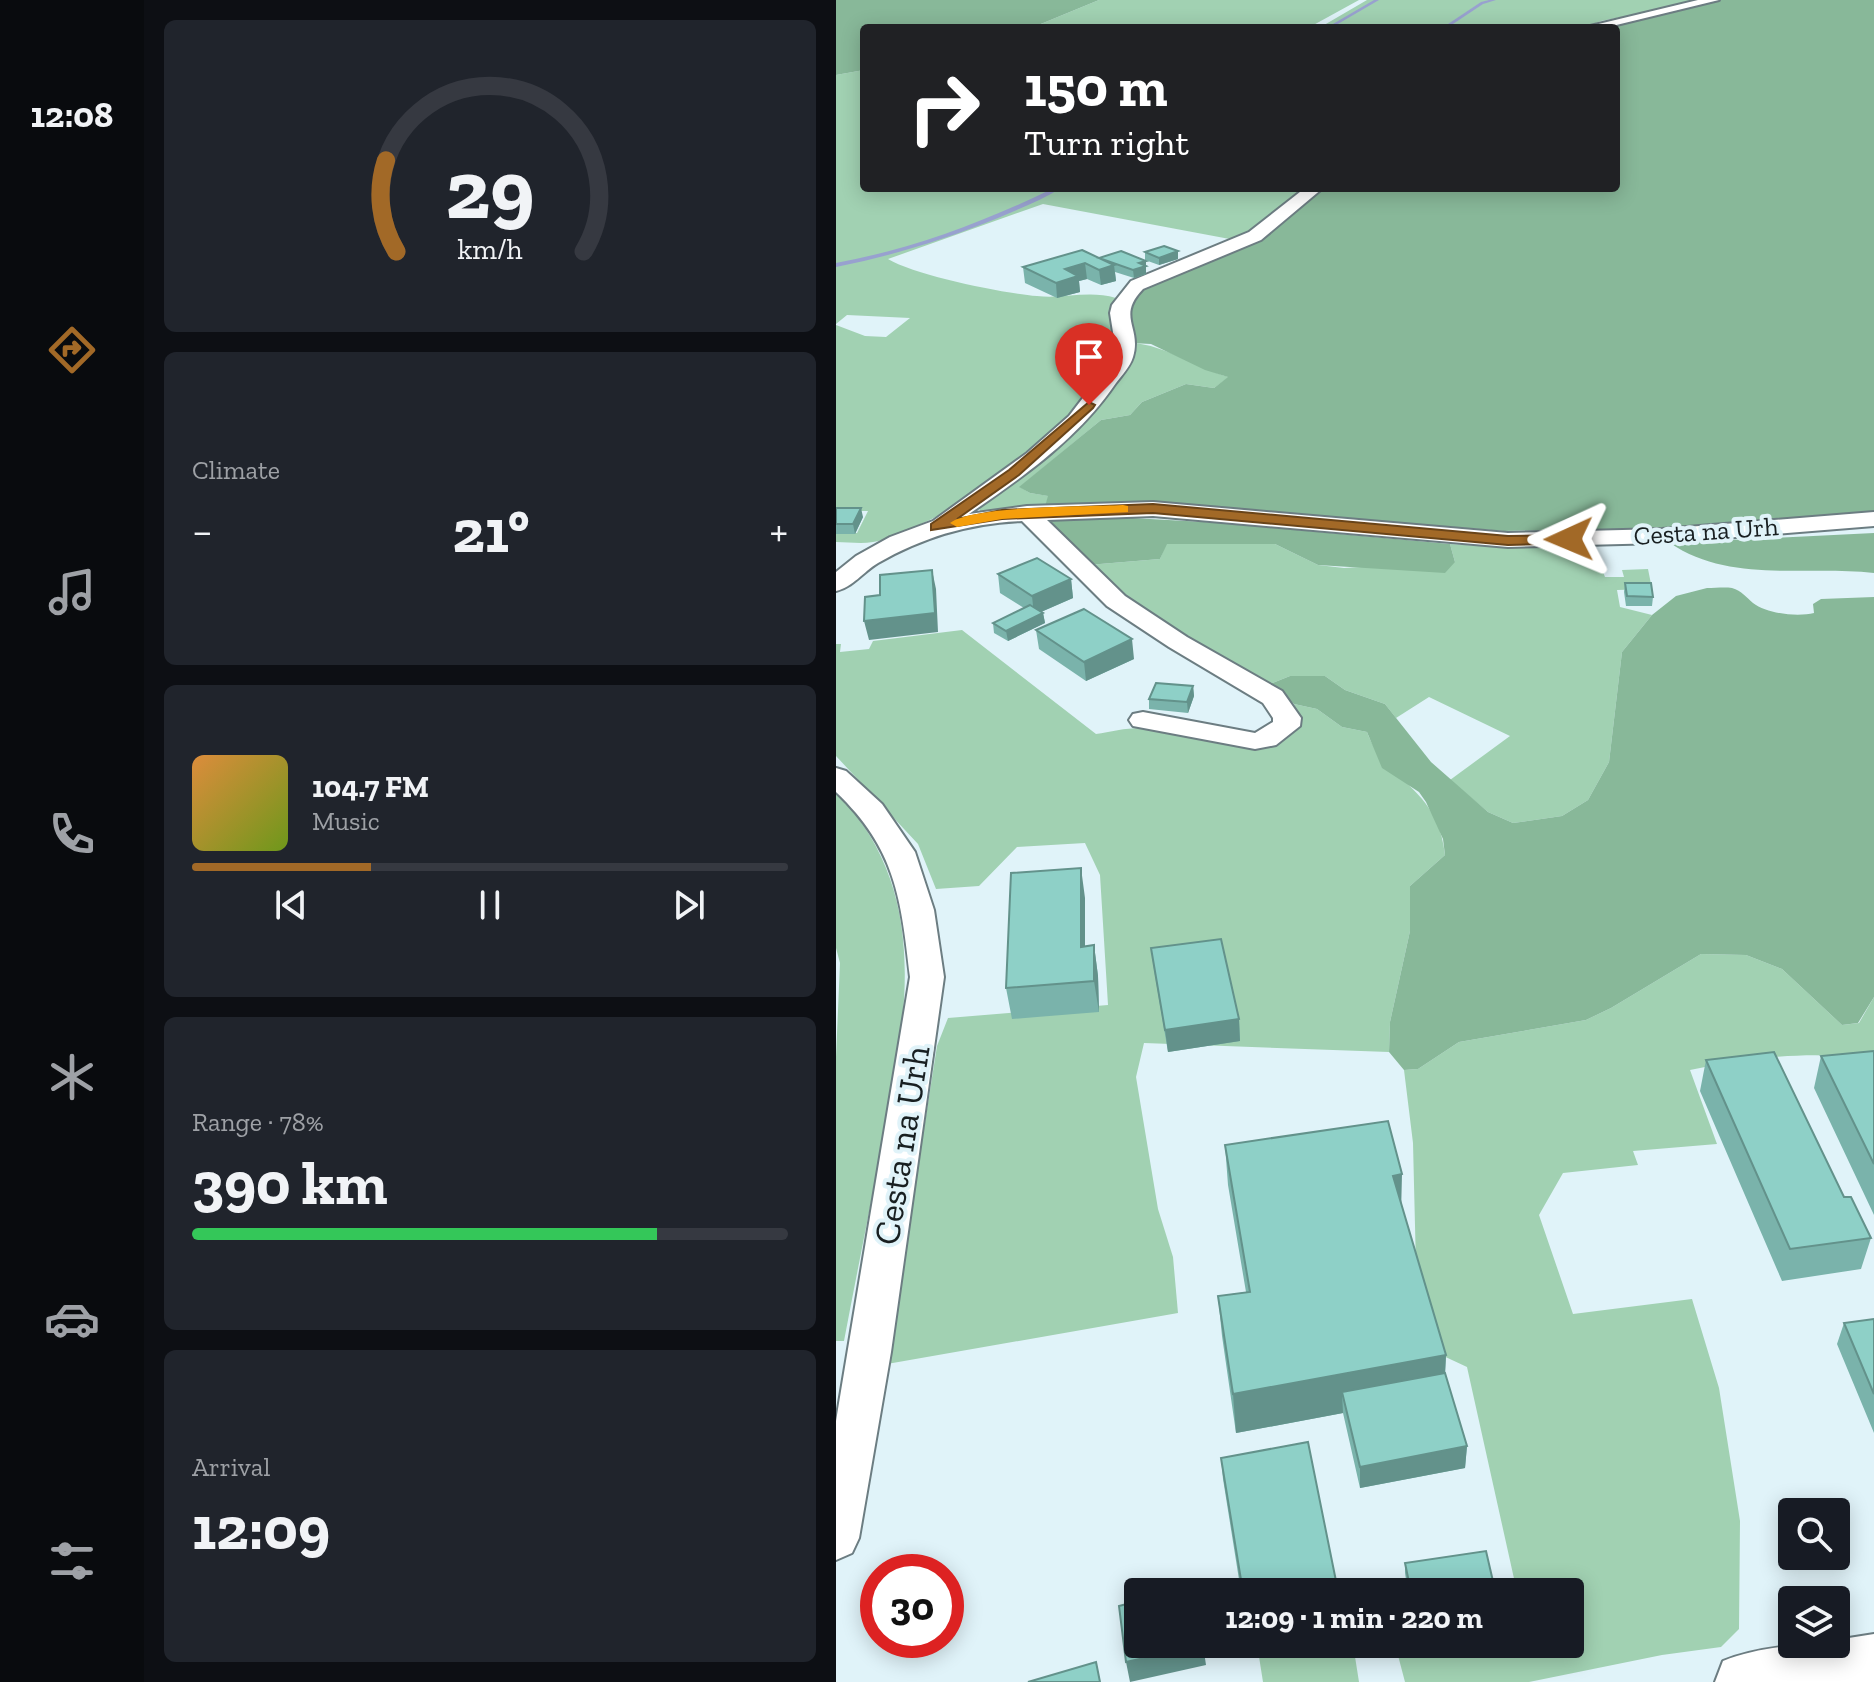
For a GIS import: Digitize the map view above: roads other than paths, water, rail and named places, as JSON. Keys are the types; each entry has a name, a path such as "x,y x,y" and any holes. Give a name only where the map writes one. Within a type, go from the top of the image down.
{"street":[{"path":"1606,24 1713,0"},
{"path":"936,527 1014,473 1075,421 1103,390 1123,357 1124,340 1118,307 1123,297 1137,285 1255,236 1310,192"},
{"name":"Cesta na Urh","path":"836,584 864,561 936,527 1027,513 1153,509 1508,540 1662,536 1874,519"},
{"path":"1027,513 1116,601 1178,642 1273,697 1287,718 1286,726 1276,734 1255,741 1143,720"},
{"name":"Cesta na Urh","path":"836,777 872,810 900,852 918,910 927,977 870,1352 836,1538"},
{"path":"1744,1682 1874,1663"}],"waterway":[{"path":"1335,24 1377,0"},
{"path":"1450,24 1482,3 1494,0"},
{"path":"836,265 890,253 950,234 1050,192"}]}
